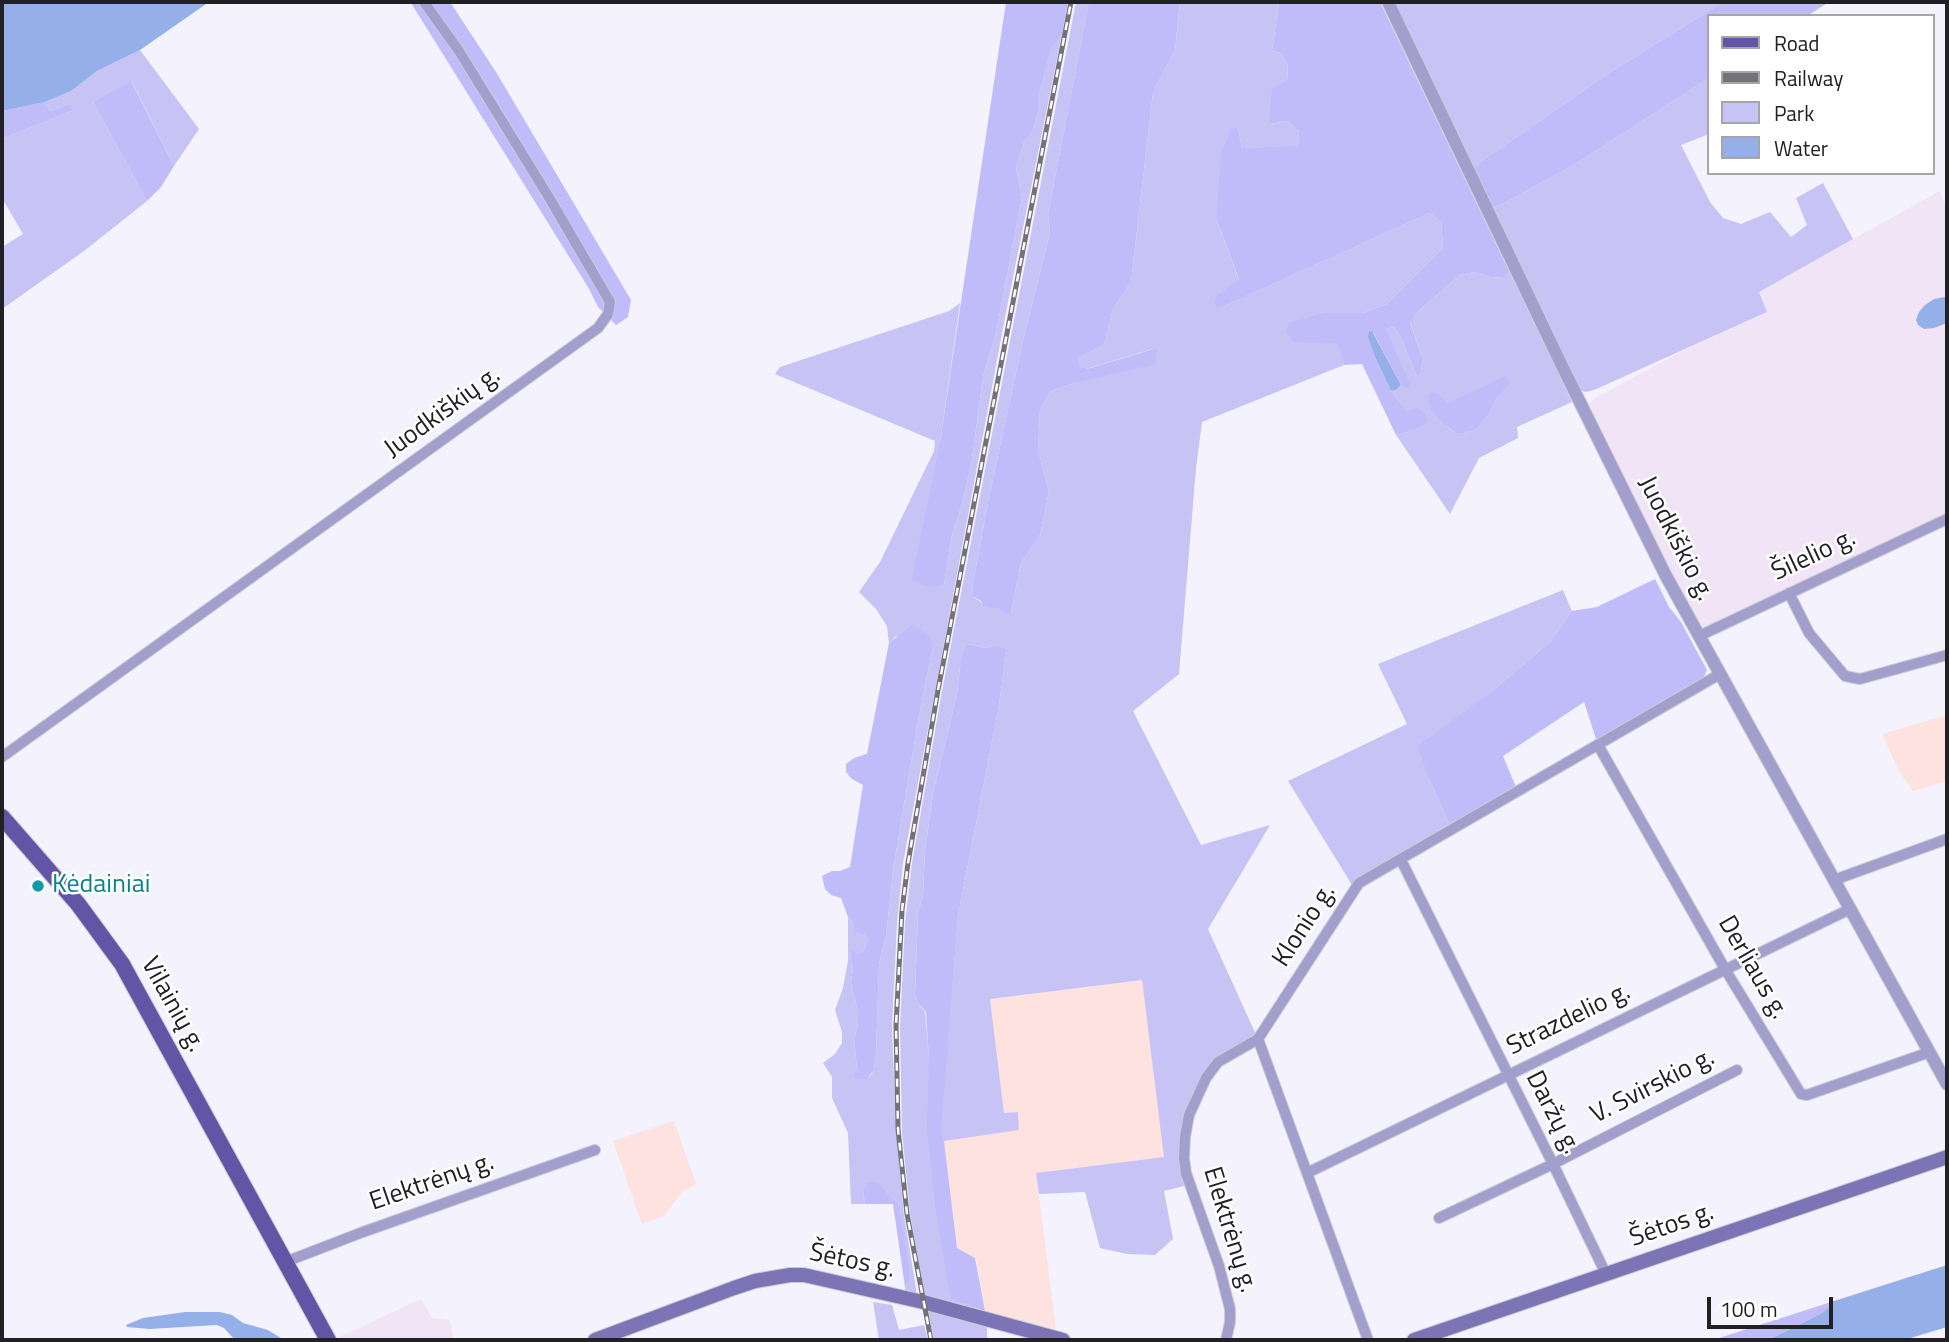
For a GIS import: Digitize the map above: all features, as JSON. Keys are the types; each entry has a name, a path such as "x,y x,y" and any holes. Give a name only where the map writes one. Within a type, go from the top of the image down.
{"main road":[{"name":"Vilainių g.","path":"2,817 65,888 111,947 328,1340"},
{"name":"Šėtos g.","path":"1413,1340 1947,1157"},
{"name":"Šėtos g.","path":"595,1340 734,1288 790,1275 804,1275 923,1302 1063,1340"}],"street":[{"name":"Juodkiškių g.","path":"2,757 598,328 608,314 610,302 550,199 459,51 424,2"},
{"name":"Juodkiškio g.","path":"1388,2 1666,576 1947,1084"},
{"name":"Šilelio g.","path":"1699,636 1947,519"},
{"path":"1788,593 1809,633 1845,676 1860,679 1947,655"},
{"name":"Klonio g.","path":"1258,1039 1359,883 1720,674"},
{"name":"Derliaus g.","path":"1598,745 1725,970 1797,1090 1804,1096 1930,1052"},
{"path":"1834,880 1947,839"},
{"name":"Daržų g.","path":"1401,859 1606,1274"},
{"name":"Strazdelio g.","path":"1307,1173 1850,909"},
{"path":"1258,1039 1368,1340"},
{"name":"Elektrėnų g.","path":"1226,1340 1230,1309 1219,1266 1186,1173 1185,1137 1189,1115 1206,1078 1218,1062 1258,1039"},
{"name":"V. Svirskio g.","path":"1439,1218 1553,1164 1737,1070"},
{"name":"Elektrėnų g.","path":"285,1262 596,1150"}],"shaded area":[{"path":"412,2 450,2 496,72 631,300 628,317 616,325 598,307"},
{"path":"1006,2 1068,2 1062,34 1051,49 1038,98 1034,129 1024,142 1016,168 1022,197 996,333 983,377 972,459 952,535 944,584 929,587 912,579 940,442"},
{"path":"1089,2 1180,2 1175,50 1153,92 1131,282 1113,309 1104,345 1078,358 1080,366 1087,369 1157,348 1156,364 1051,391 1040,409 1038,450 1049,492 1040,535 1021,563 1011,613 1006,614 998,608 984,606 972,596 973,583 1024,336 1050,232 1048,214"},
{"path":"1279,2 1380,2 1509,271 1504,278 1474,272 1460,275 1416,313 1410,323 1423,359 1420,377 1416,374 1400,335 1393,327 1386,329 1410,384 1407,389 1401,385 1373,332 1376,359 1391,391 1407,411 1417,408 1425,413 1428,422 1415,430 1396,435 1362,364 1344,365 1338,344 1293,342 1286,332 1289,323 1324,313 1363,313 1387,304 1443,248 1441,222 1430,213 1218,309 1214,302 1218,294 1239,279 1216,218 1221,153 1232,128 1238,128 1242,148 1298,146 1299,132 1288,121 1269,124 1272,89 1287,80 1288,66 1281,53 1272,51"},
{"path":"1723,2 1829,2 1810,14 1708,14 1708,79 1577,163 1492,208 1473,167 1606,75"},
{"path":"131,81 174,166 161,187 147,201 93,102"},
{"path":"45,102 50,111 70,104 74,110 2,139 2,111"},
{"path":"1940,191 1947,210 1947,514 1711,626 1698,626 1587,406 1595,398 1677,354 1766,312 1758,292"},
{"path":"1506,376 1510,383 1498,396 1487,417 1476,430 1458,434 1431,410 1428,397 1433,392 1447,403"},
{"path":"1655,579 1707,670 1703,679 1598,745 1584,702 1503,756 1518,792 1452,830 1429,779 1418,746 1490,693 1550,642 1572,611 1597,607"},
{"path":"912,625 930,636 933,646 893,870 886,937 879,964 874,1070 866,1079 856,1079 854,1039 858,1012 851,983 853,968 850,956 852,949 857,954 863,953 868,939 855,931 841,898 831,895 825,889 822,876 850,867 863,785 846,772 846,764 867,754 889,643"},
{"path":"969,644 985,648 997,645 1007,649 998,711 958,916 941,1131 957,1248 975,1258 985,1311 951,1300 936,1213 927,1128 929,1060 926,1012 918,1003 915,994 918,913 923,895 925,850 933,794 957,694 960,666 965,647"},
{"path":"1947,715 1947,781 1913,791 1899,771 1882,734"},
{"path":"1142,980 1165,1157 1036,1173 1056,1329 985,1311 976,1259 957,1248 944,1141 973,1136 1004,1113 990,999"},
{"path":"674,1121 696,1184 682,1192 664,1216 642,1224 613,1141"},
{"path":"869,1182 879,1184 898,1202 909,1267 909,1283 905,1287 893,1204 865,1204 863,1191"},
{"path":"421,1299 432,1318 450,1320 454,1340 337,1338"},
{"path":"1831,1302 1820,1314 1768,1340 1713,1340"}],"green space":[{"path":"1076,2 1089,3 1048,214 1050,232 1024,336 973,583 972,596 989,608 1011,613 1021,563 1040,535 1049,492 1038,450 1040,409 1051,391 1156,348 1086,369 1080,366 1078,358 1104,345 1113,309 1131,282 1153,92 1175,50 1180,2 1279,2 1272,51 1281,53 1288,66 1287,80 1270,124 1288,121 1299,132 1298,147 1242,148 1238,128 1216,218 1239,280 1218,294 1218,309 1430,213 1441,222 1443,248 1387,304 1363,313 1324,313 1317,342 1339,344 1344,365 1202,422 1179,674 1133,711 1201,845 1270,825 1208,929 1258,1039 1218,1062 1185,1137 1188,1185 1164,1191 1173,1239 1155,1255 1127,1254 1100,1248 1085,1192 1039,1194 1036,1173 1164,1157 1142,980 990,999 1004,1113 1018,1112 1019,1130 944,1141 940,1131 958,916 998,711 1007,649 997,645 985,648 969,644 960,666 957,694 933,794 925,850 923,895 918,913 915,994 925,1012 951,1300 985,1311 985,1316 925,1296 910,1214 902,1131 900,1026 905,923 912,863 942,691"},
{"path":"1395,2 1723,2 1606,75 1473,167"},
{"path":"1062,34 1006,312 903,863 892,1027 896,1128 904,1215 917,1295 906,1292 905,1287 909,1283 898,1202 890,1197 863,1191 865,1204 851,1204 848,1133 832,1098 832,1077 823,1063 835,1054 842,1043 842,1032 835,1010 848,961 848,917 855,930 868,939 861,955 851,952 850,956 853,968 851,983 858,1012 854,1039 857,1069 855,1075 870,1076 874,1070 879,964 886,937 893,870 933,646 896,636 889,643 887,626 876,609 859,592 880,562 934,451 935,441 775,374 780,367 949,311 960,303 940,442 944,584 952,535 972,459 983,377 996,333 1022,197 1016,168 1024,142 1034,129 1038,98 1051,48"},
{"path":"140,50 199,129 174,166 132,82 93,102 147,201 84,251 2,309 2,247 23,234 2,198 2,139 74,110 70,104 50,111 45,102 71,91 97,71"},
{"path":"1708,79 1708,134 1681,145 1710,202 1723,218 1741,224 1770,212 1791,237 1807,225 1796,198 1823,183 1853,239 1759,292 1767,312 1586,392 1580,390 1492,208 1577,163"},
{"path":"1509,271 1572,402 1517,427 1518,438 1479,458 1450,514 1396,435 1415,430 1407,411 1391,391 1401,385 1407,388 1386,329 1393,327 1400,335 1416,374 1420,377 1423,359 1410,322 1416,313 1460,275 1474,272 1503,278","holes":["1440,395 1446,403 1498,396 1487,417 1476,430 1458,434 1445,425"]},
{"path":"1563,590 1572,611 1550,642 1490,693 1429,779 1452,830 1355,890 1288,781 1407,724 1378,664"},
{"path":"873,1302 892,1305 899,1330 924,1325 928,1340 879,1340"},
{"path":"928,1310 987,1326 987,1340 934,1340"}],"water":[{"path":"2,2 209,2 140,50 97,71 71,91 45,102 2,111"},
{"path":"1945,297 1947,323 1924,329 1918,325 1916,320 1925,305 1934,299"},
{"path":"1372,331 1401,385 1396,390 1391,391 1376,359 1368,337"},
{"path":"1947,1265 1947,1327 1904,1340 1768,1340 1820,1314 1831,1302"},
{"path":"185,1312 220,1312 232,1315 243,1323 268,1330 284,1340 235,1340 224,1328 217,1325 150,1329 126,1325 143,1318"}],"railway":[{"path":"931,1340 907,1214 898,1129 896,1026 902,910 938,690 1071,2"}],"place":[{"name":"Kėdainiai","path":"38,886"}]}
